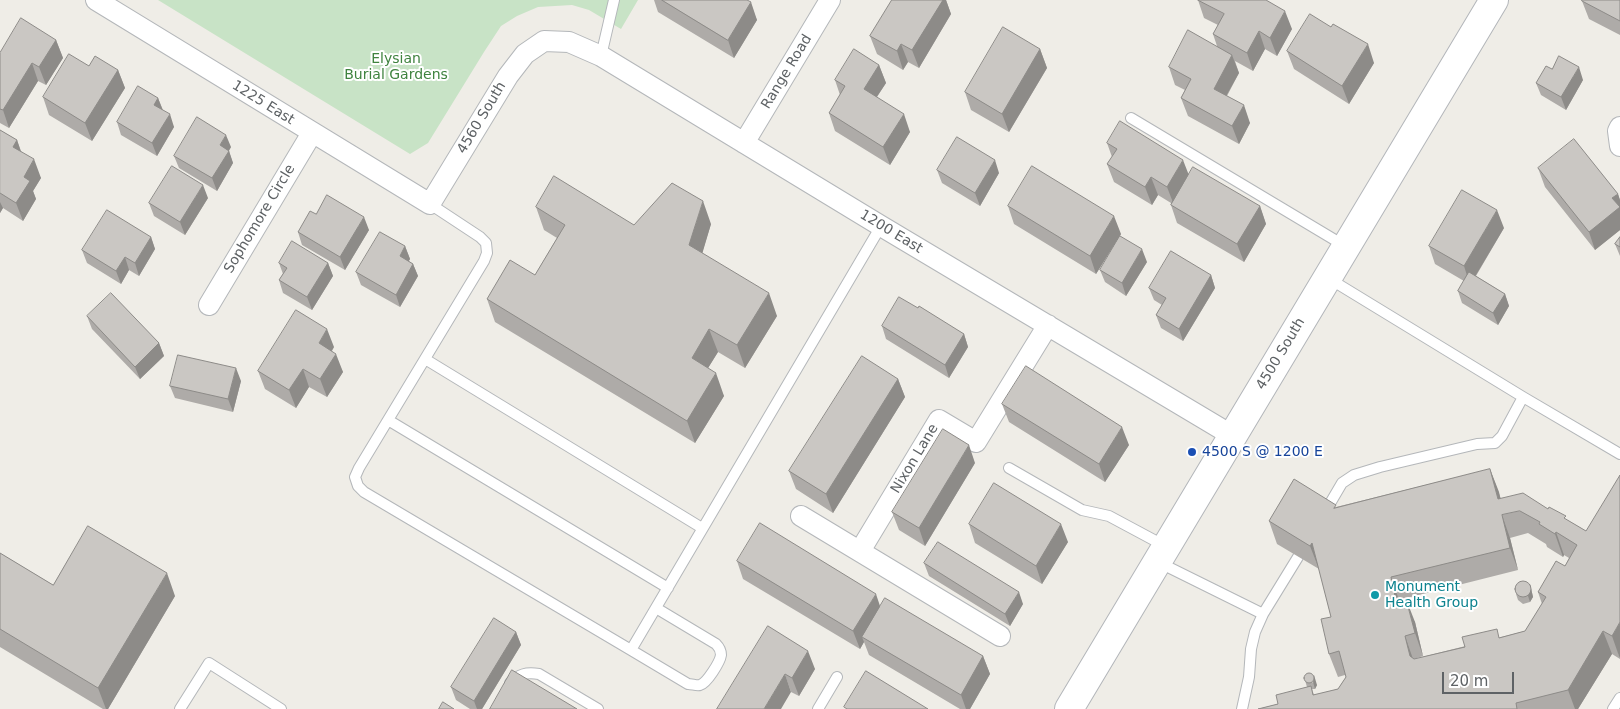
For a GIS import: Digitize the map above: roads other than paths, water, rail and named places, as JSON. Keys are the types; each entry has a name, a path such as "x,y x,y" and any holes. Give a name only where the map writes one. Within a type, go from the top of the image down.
{"main road":[{"name":"4500 South","path":"1069,709 1494,0"}],"street":[{"name":"1225 East","path":"96,0 430,204"},
{"name":"Range Road","path":"744,143 830,0"},
{"name":"1200 East","path":"544,41 569,42 601,56 880,226 1233,436"},
{"name":"4560 South","path":"430,204 508,76 525,54 544,41"},
{"path":"1620,127 1618,131 1620,146"},
{"name":"Sophomore Circle","path":"208,305 312,133"},
{"name":"Nixon Lane","path":"860,551 939,420 976,442 1048,325"},
{"path":"801,516 1000,636"}],"lane":[{"path":"601,56 614,0"},
{"path":"1131,118 1346,247"},
{"path":"430,204 480,237 486,243 487,253 484,261 354,477 358,486 373,497 688,684 701,685 706,682 721,655 720,649 716,644 656,608"},
{"path":"631,650 880,226"},
{"path":"1327,278 1620,454"},
{"path":"425,358 702,528"},
{"path":"1323,515 1342,483 1354,475 1477,444 1495,443 1502,436 1523,397"},
{"path":"388,420 668,588"},
{"path":"1009,468 1082,510 1109,516 1162,554 1263,614"},
{"path":"1242,709 1249,677 1251,649 1255,632 1263,614 1298,557"},
{"path":"180,709 209,663 281,709"},
{"path":"506,689 510,682 519,675 528,672 539,674 598,709"},
{"path":"818,709 837,677"},
{"path":"1614,709 1620,698"}],"place":[{"name":"4500 S @ 1200 E","path":"1192,452"},
{"name":"Monument Health Group","path":"1375,595"}],"park label":[{"name":"Elysian Burial Gardens","path":"396,68"}]}
